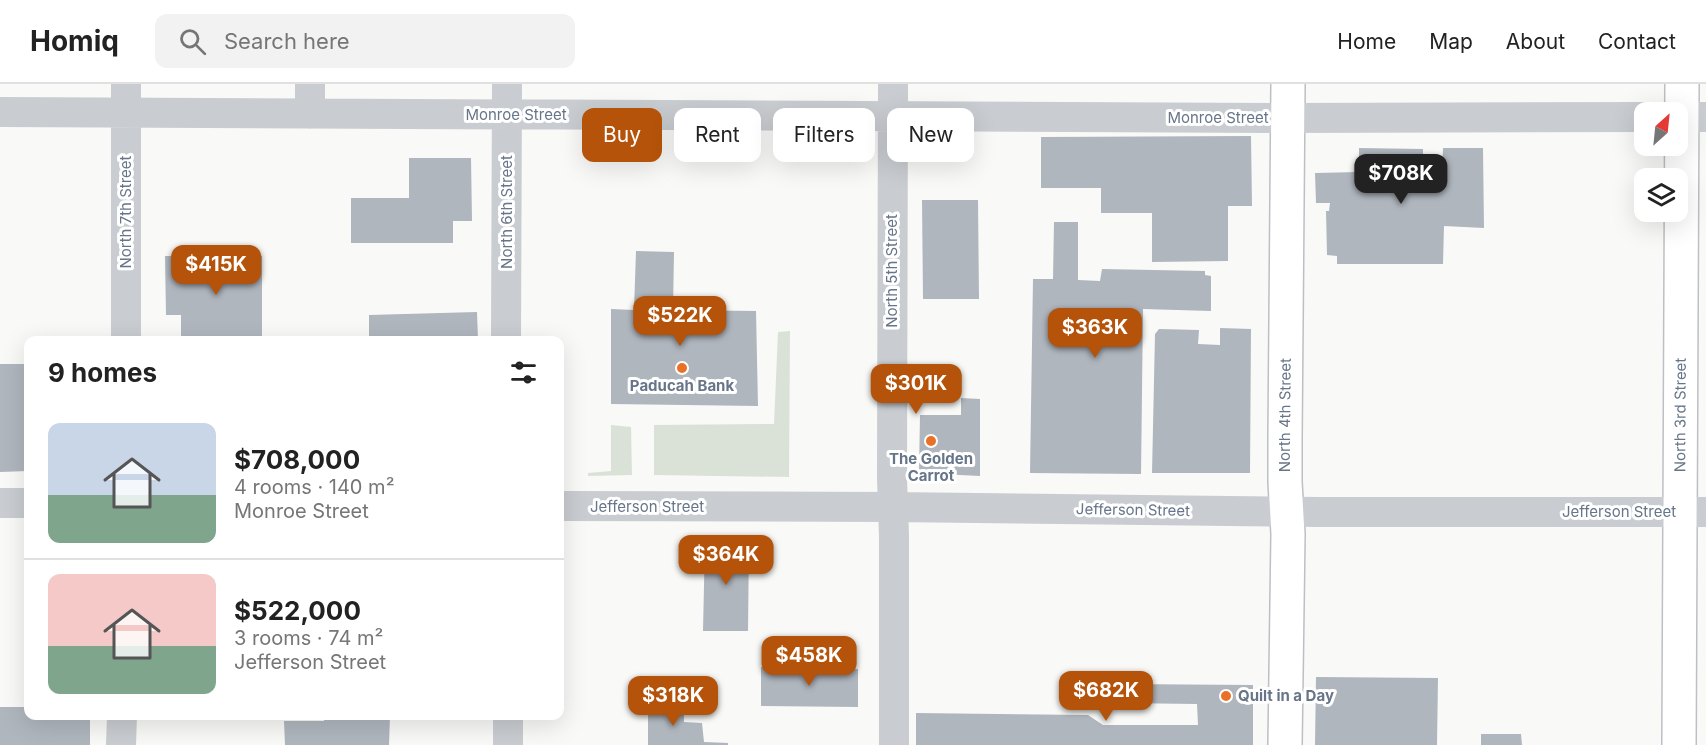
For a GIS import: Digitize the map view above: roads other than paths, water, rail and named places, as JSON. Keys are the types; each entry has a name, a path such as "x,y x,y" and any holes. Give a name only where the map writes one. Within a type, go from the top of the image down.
{"main road":[{"name":"North 4th Street","path":"1286,745 1288,534 1285,438 1288,84"},
{"name":"North 3rd Street","path":"1682,84 1685,102"},
{"name":"North 3rd Street","path":"1679,745 1693,512 1688,117"}],"street":[{"path":"310,84 310,114"},
{"name":"North 6th Street","path":"506,336 507,84"},
{"name":"North 5th Street","path":"892,108 893,84"},
{"name":"Monroe Street","path":"0,112 126,98 310,114 887,117"},
{"name":"North 7th Street","path":"126,98 126,336"},
{"name":"Monroe Street","path":"974,117 1634,117"},
{"name":"North 5th Street","path":"892,162 894,745"},
{"path":"0,503 24,503"},
{"name":"Jefferson Street","path":"564,506 1693,512"},
{"path":"121,745 122,720"},
{"path":"508,720 508,745"}],"place":[{"name":"Paducah Bank","path":"682,368"},
{"name":"The Golden Carrot","path":"931,441"},
{"name":"Quilt in a Day","path":"1226,696"}]}
